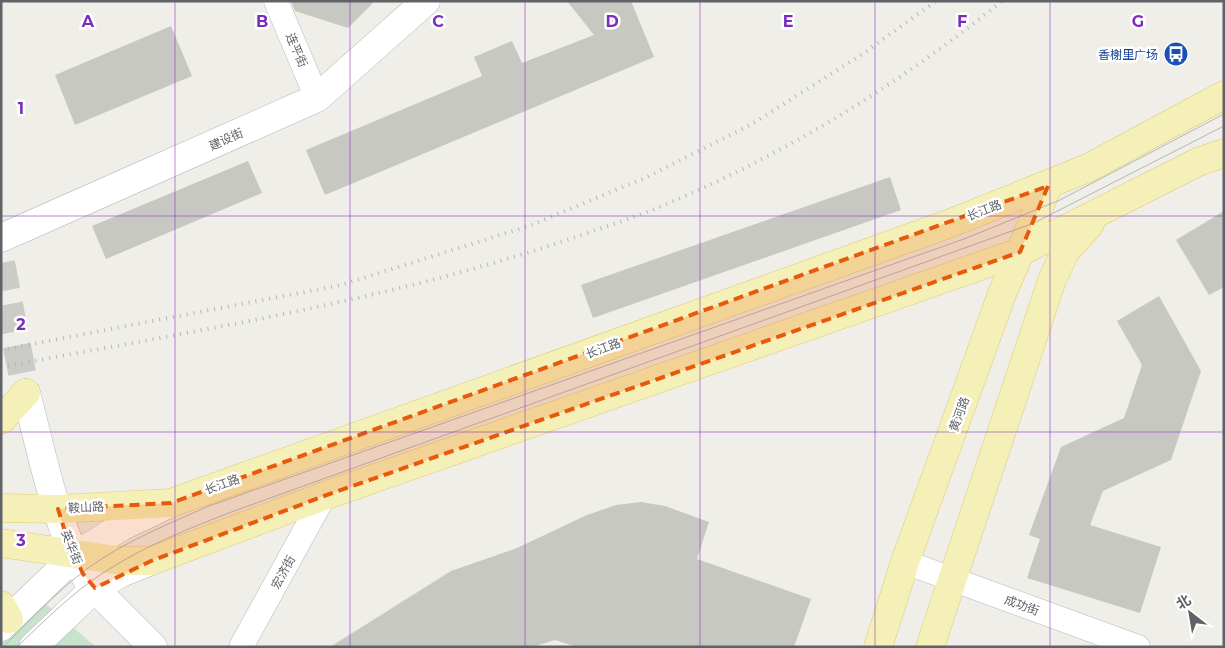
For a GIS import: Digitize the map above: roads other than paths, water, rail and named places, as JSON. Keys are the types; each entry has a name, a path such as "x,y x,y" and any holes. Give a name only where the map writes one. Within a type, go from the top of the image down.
{"main road":[{"name":"建设街","path":"1,238 317,98 426,1"},
{"name":"长江路","path":"4,617 76,555 121,527 172,502 950,223 1048,186 1088,168 1224,95"},
{"path":"33,647 95,588 121,573 324,496 1020,252 1097,215 1198,162 1224,153"},
{"name":"黄河路","path":"878,647 906,562 1002,294 1048,186"},
{"path":"930,647 1052,280 1065,252 1097,215"},
{"name":"英华街","path":"1,420 26,393 67,538 83,574 153,647"},
{"name":"鞍山路","path":"1,508 58,509 172,502"},
{"path":"1,543 122,561 151,561"}],"street":[{"name":"连平街","path":"276,1 317,98"},
{"name":"宏济街","path":"241,647 324,496"},
{"name":"成功街","path":"906,562 1138,647"}],"tunnel":[{"path":"1,263 26,393"}],"tram line":[{"path":"3,647 51,600 89,567 116,550 209,506 964,239 1060,200 1224,114"},
{"path":"17,647 80,589 135,554 184,531 234,511 1034,223 1224,126"}],"railway":[{"path":"1,350 341,285 529,226 647,177 752,124 864,53 936,1"},
{"path":"1,367 225,326 374,294 448,276 521,255 638,216 754,163 841,115 923,61 1002,1"}],"place":[{"name":"香榭里广场","path":"1176,54"}]}
